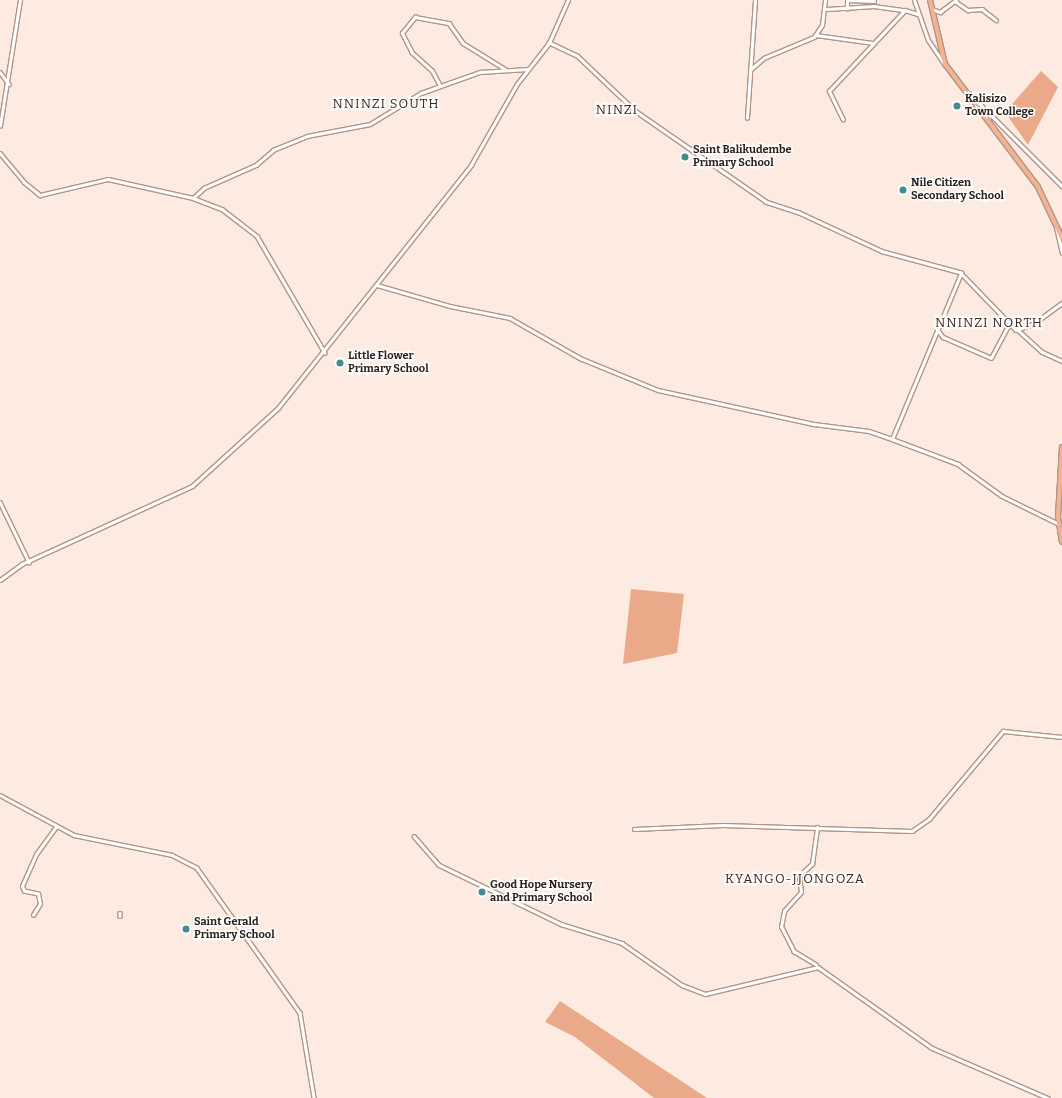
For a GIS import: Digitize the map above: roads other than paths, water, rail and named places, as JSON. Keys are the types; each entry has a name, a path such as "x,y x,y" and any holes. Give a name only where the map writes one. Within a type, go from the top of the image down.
{"highway":[{"path":"930,0 945,64 1038,187 1056,221 1062,238"},
{"path":"1062,447 1059,524 1062,542"}],"street":[{"path":"0,126 9,84 20,0"},
{"path":"0,580 29,562 192,486 278,408 325,353 471,165 528,69 549,44 568,0"},
{"path":"747,118 755,0"},
{"path":"816,35 827,9 825,0"},
{"path":"847,9 847,0 874,0 879,6"},
{"path":"914,0 931,47 945,64"},
{"path":"932,8 940,12 956,1 968,10 982,9 996,20"},
{"path":"827,9 879,6 905,10 918,14"},
{"path":"843,120 828,92 905,10"},
{"path":"440,86 432,71 412,53 402,33 415,16 449,23 463,43 505,70"},
{"path":"750,71 764,58 816,35 873,43"},
{"path":"549,44 577,56 636,112 766,202 804,215 883,252 961,273 1010,323 1042,352 1062,361"},
{"path":"193,198 204,188 256,165 276,148 307,136 370,124 415,96 480,72 528,69"},
{"path":"0,72 9,84"},
{"path":"959,83 1062,186"},
{"path":"0,153 24,182 40,195 108,179 193,198 222,209 257,236 325,353"},
{"path":"1056,221 1062,252"},
{"path":"892,439 961,273"},
{"path":"377,285 450,306 510,318 582,360 658,390 814,424 869,430 958,464 1002,496 1059,524"},
{"path":"1019,330 1062,303"},
{"path":"938,329 944,337 991,358 1010,323"},
{"path":"0,502 29,562"},
{"path":"634,828 700,825 918,830 1003,730 1062,737"},
{"path":"0,795 56,827 104,843 172,855 197,868 300,1013 314,1098"},
{"path":"33,915 40,904 38,894 24,891 22,886 35,856 56,827"},
{"path":"816,827 812,864 799,876 801,892 784,911 781,927 794,952 818,966 932,1048 1048,1098"},
{"path":"414,836 439,865 561,924 622,943 676,982 702,993 818,966"}],"place":[{"name":"Kalisizo Town College","path":"957,106"},
{"name":"Saint Balikudembe Primary School","path":"685,157"},
{"name":"Nile Citizen Secondary School","path":"903,190"},
{"name":"Little Flower Primary School","path":"340,363"},
{"name":"Good Hope Nursery and Primary School","path":"482,892"},
{"name":"Saint Gerald Primary School","path":"186,929"}],"district":[{"name":"NNINZI SOUTH","path":"386,104"},
{"name":"NINZI","path":"617,110"},
{"name":"NNINZI NORTH","path":"989,323"},
{"name":"KYANGO-JJONGOZA","path":"795,879"}]}
